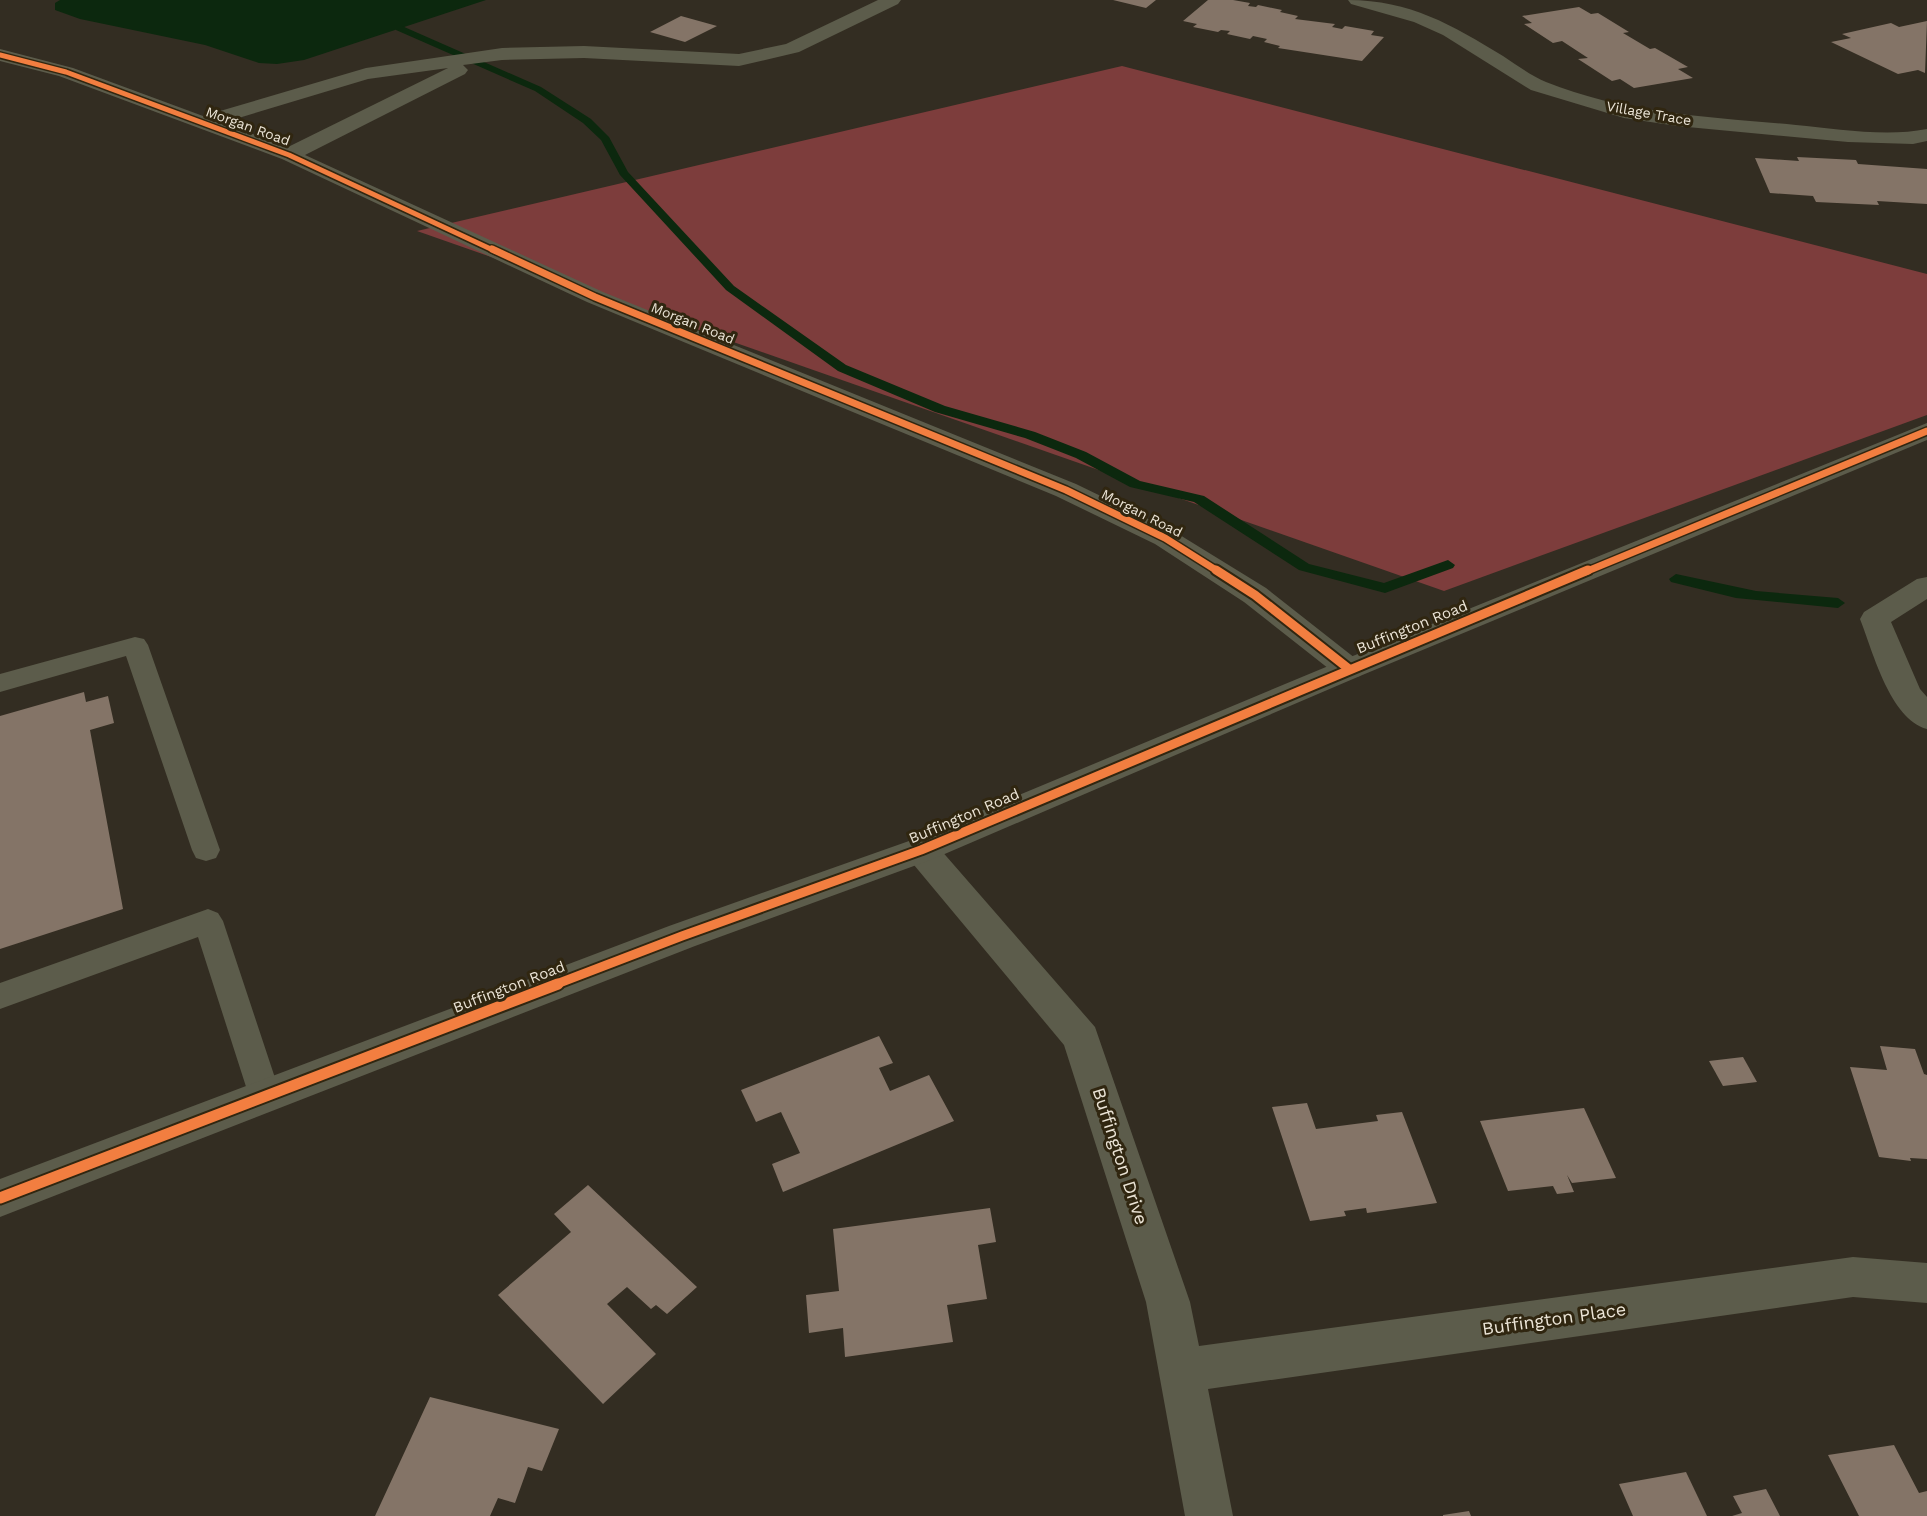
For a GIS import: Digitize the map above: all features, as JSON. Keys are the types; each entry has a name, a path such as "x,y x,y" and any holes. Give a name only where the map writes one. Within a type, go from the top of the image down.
{"street":[{"path":"201,123 366,74 502,54 584,52 739,60 792,48 892,0"},
{"name":"Village Trace","path":"1357,0 1420,18 1449,31 1538,86 1624,112 1677,120 1848,136 1913,138 1927,135"},
{"path":"289,155 365,119 445,76 502,54"},
{"name":"Morgan Road","path":"0,55 66,72 289,155 596,297 1066,490 1165,538 1255,595 1349,669"},
{"name":"Buffington Road","path":"0,1198 682,936 921,850 1349,669 1927,431"},
{"path":"1927,586 1875,619 1906,694 1927,718"},
{"name":"Buffington Drive","path":"921,850 1082,1038 1168,1302 1209,1516"},
{"name":"Buffington Place","path":"1181,1371 1853,1277 1927,1284"}],"lane":[{"path":"0,683 135,645 206,850"},
{"path":"0,996 208,921 266,1096"}],"shaded area":[{"path":"60,0 486,0 304,60 277,64 259,63 205,45 80,19 55,10 55,3"},
{"path":"1122,66 1927,274 1927,415 1444,591 417,231"}],"building":[{"path":"1113,0 1156,0 1146,8"},
{"path":"1208,0 1250,3 1248,6 1258,5 1298,16 1295,19 1335,24 1332,27 1342,29 1345,26 1374,31 1371,35 1384,37 1362,61 1278,48 1280,46 1264,42 1267,39 1253,36 1250,39 1227,34 1230,31 1218,32 1193,27 1197,24 1183,21"},
{"path":"1579,7 1591,14 1598,13 1629,32 1623,33 1688,67 1678,69 1693,78 1634,88 1620,79 1612,81 1578,59 1588,58 1562,41 1553,43 1524,24 1532,23 1522,16"},
{"path":"681,16 717,26 685,42 650,32"},
{"path":"1927,21 1925,73 1918,70 1898,74 1831,42 1851,38 1842,34 1891,23 1899,27"},
{"path":"1797,157 1856,160 1858,164 1927,169 1927,204 1877,201 1879,205 1816,202 1813,196 1770,193 1755,158 1799,161"},
{"path":"84,692 86,702 108,696 114,723 90,730 123,909 0,949 0,716"},
{"path":"879,1036 893,1063 879,1068 890,1091 929,1075 954,1121 783,1192 772,1164 800,1153 781,1112 756,1122 741,1090"},
{"path":"1880,1046 1915,1049 1924,1074 1927,1075 1927,1159 1910,1158 1911,1161 1879,1157 1850,1067 1887,1070"},
{"path":"1743,1057 1757,1082 1723,1086 1709,1061"},
{"path":"1307,1103 1316,1129 1378,1121 1376,1115 1402,1112 1437,1203 1367,1213 1366,1208 1344,1211 1346,1216 1310,1221 1272,1107"},
{"path":"1584,1108 1616,1178 1572,1183 1567,1175 1574,1192 1557,1194 1553,1186 1508,1191 1480,1121"},
{"path":"588,1185 697,1287 667,1314 656,1305 651,1309 627,1287 607,1304 656,1354 603,1404 498,1295 571,1232 554,1214"},
{"path":"990,1208 996,1242 978,1245 987,1299 947,1305 953,1342 845,1357 843,1328 809,1333 806,1295 839,1291 833,1229"},
{"path":"430,1397 559,1429 542,1471 528,1467 515,1503 498,1498 490,1516 375,1516"},
{"path":"1894,1445 1919,1493 1927,1491 1927,1516 1859,1516 1828,1455"},
{"path":"1686,1472 1707,1516 1633,1516 1619,1484"},
{"path":"1766,1489 1780,1516 1732,1516 1742,1513 1733,1496"},
{"path":"1469,1511 1471,1516 1443,1516 1443,1515"}],"waterway":[{"path":"399,28 538,89 587,121 605,139 624,173 730,288 842,368 940,409 1030,435 1081,455 1135,484 1199,499 1304,567 1385,588 1448,565"},
{"path":"1676,579 1756,596 1838,603"}],"cycle path":[{"path":"0,55 66,72 289,155 595,297 1066,490 1165,538 1255,595 1349,669"},
{"path":"0,1198 682,936 921,850 1349,669 1927,431"}]}
